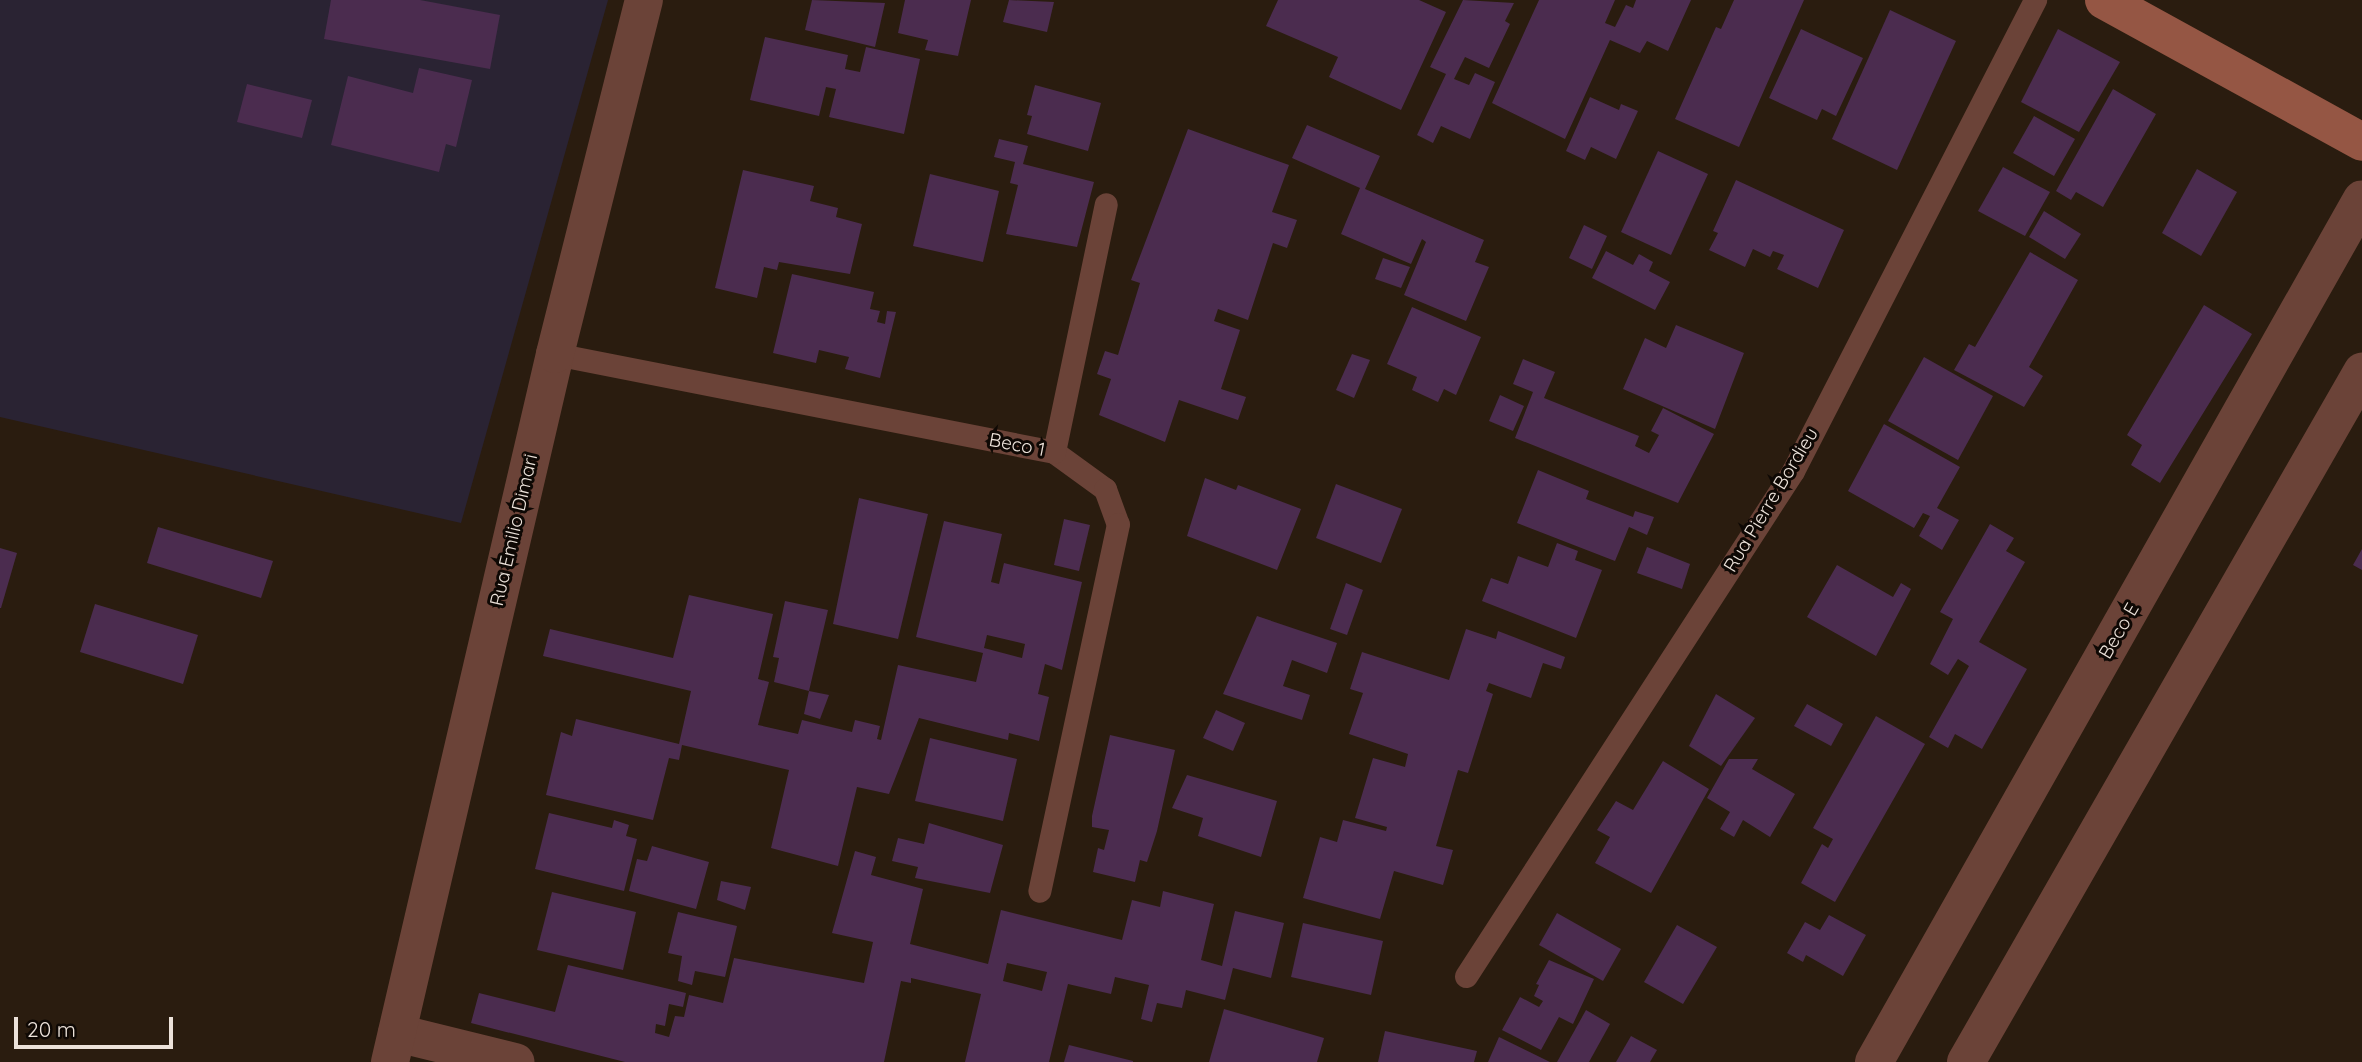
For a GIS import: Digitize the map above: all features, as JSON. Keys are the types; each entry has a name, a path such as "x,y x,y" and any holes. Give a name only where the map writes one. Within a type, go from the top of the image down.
{"main road":[{"path":"2104,0 2362,142"}],"street":[{"name":"Rua Emilio Dimari","path":"393,1048 555,354 644,0"},
{"name":"Beco E","path":"1874,1062 2362,199"},
{"path":"1966,1062 2362,372"},
{"path":"393,1048 514,1062"}],"lane":[{"name":"Rua Pierre Bordieu","path":"1466,976 1793,471 2035,0"},
{"path":"1054,452 1106,204"},
{"name":"Beco 1","path":"555,354 1054,452 1105,489 1118,524 1039,891"}],"shaded area":[{"path":"0,0 608,0 461,523 0,417"}],"building":[{"path":"331,0 420,0 500,15 490,69 324,39"},
{"path":"812,0 885,3 875,47 805,30"},
{"path":"905,0 971,0 958,56 925,50 928,40 898,33"},
{"path":"1009,0 1054,2 1047,32 1003,22"},
{"path":"1278,0 1419,0 1446,12 1401,110 1329,77 1338,57 1266,26"},
{"path":"1463,0 1514,3 1505,21 1510,24 1489,68 1465,57 1454,79 1469,85 1475,73 1495,82 1470,139 1441,126 1433,143 1417,135 1446,74 1430,67"},
{"path":"1539,0 1615,0 1605,23 1615,27 1626,5 1633,8 1636,0 1691,0 1668,51 1647,41 1640,53 1610,40 1565,139 1492,103"},
{"path":"1734,0 1804,0 1739,147 1675,119 1716,27 1721,29"},
{"path":"1890,10 1956,41 1897,170 1832,139"},
{"path":"1801,29 1863,58 1836,116 1822,109 1817,120 1769,98"},
{"path":"2058,29 2120,62 2079,132 2021,102"},
{"path":"765,37 848,55 845,69 860,72 866,47 920,59 904,134 829,117 836,89 826,87 819,116 750,100"},
{"path":"419,68 472,80 456,147 446,144 439,172 331,145 348,76 413,93"},
{"path":"247,84 312,100 302,138 237,122"},
{"path":"1035,85 1101,103 1088,151 1027,134 1032,116 1027,115"},
{"path":"2113,89 2156,114 2103,207 2076,192 2071,200 2056,191"},
{"path":"1590,97 1619,110 1621,104 1638,111 1616,159 1591,147 1585,160 1566,151"},
{"path":"2034,116 2075,139 2054,176 2013,153"},
{"path":"1307,125 1380,156 1365,189 1484,240 1475,262 1489,267 1466,321 1404,295 1426,242 1422,239 1411,264 1341,234 1360,188 1292,158"},
{"path":"1188,129 1289,165 1272,212 1297,220 1287,248 1273,243 1248,320 1218,309 1214,321 1240,330 1221,389 1246,397 1238,420 1179,400 1165,442 1099,415 1111,379 1097,374 1105,351 1118,355 1140,283 1131,280"},
{"path":"999,139 1028,146 1023,164 1094,182 1077,247 1006,234 1018,185 1010,183 1015,162 994,157"},
{"path":"1658,151 1708,174 1671,255 1621,232"},
{"path":"2003,167 2050,192 2025,236 1978,211"},
{"path":"2197,169 2237,192 2201,256 2162,233"},
{"path":"743,170 814,186 810,201 838,208 836,217 862,224 850,274 779,262 777,270 764,267 757,298 715,288"},
{"path":"930,174 999,191 983,262 913,246"},
{"path":"1736,180 1844,230 1818,288 1777,269 1784,255 1773,251 1770,257 1753,249 1745,267 1709,250 1718,233 1713,231"},
{"path":"2044,211 2081,234 2065,259 2029,237"},
{"path":"1584,225 1607,236 1592,269 1569,258"},
{"path":"1606,251 1633,265 1639,254 1653,262 1649,271 1670,282 1655,310 1592,278"},
{"path":"2030,252 2078,280 2029,367 2043,376 2024,407 1954,370 1969,344 1975,347"},
{"path":"1383,258 1410,267 1401,288 1375,279"},
{"path":"792,274 874,292 870,309 880,311 877,322 885,324 887,311 896,312 880,378 845,369 849,357 819,350 816,363 773,353"},
{"path":"2204,305 2252,334 2160,483 2131,465 2142,445 2127,435"},
{"path":"1412,307 1481,337 1456,395 1444,389 1438,402 1412,390 1417,377 1387,364"},
{"path":"1676,325 1744,353 1715,429 1623,389 1645,338 1666,348"},
{"path":"1352,354 1370,360 1354,398 1336,390"},
{"path":"1924,357 1993,396 1958,460 1888,421"},
{"path":"1523,359 1555,372 1544,398 1639,436 1635,446 1649,453 1659,435 1651,431 1663,408 1714,434 1678,503 1515,438 1533,392 1513,384"},
{"path":"1500,395 1524,406 1513,431 1489,421"},
{"path":"1884,424 1960,467 1937,508 1959,520 1942,550 1919,536 1930,516 1923,513 1914,528 1848,491"},
{"path":"1538,470 1589,491 1586,499 1633,517 1635,511 1654,517 1647,535 1629,527 1615,561 1517,523"},
{"path":"1205,478 1236,490 1238,485 1301,509 1277,570 1187,536"},
{"path":"1336,484 1402,509 1381,563 1316,538"},
{"path":"859,498 928,514 898,639 833,624"},
{"path":"1064,519 1090,525 1079,571 1054,565"},
{"path":"944,521 1002,534 991,582 999,584 1004,563 1082,582 1062,670 1045,664 1038,694 1049,697 1039,741 1009,733 1008,740 919,718 889,794 857,787 838,866 771,848 789,770 682,745 679,760 669,758 653,820 546,795 561,732 572,736 576,719 679,744 691,691 543,656 550,629 673,658 689,595 773,614 758,679 769,682 758,725 798,734 802,720 852,732 855,720 880,726 877,739 881,740 898,665 976,682 983,653 916,637","holes":["987,635 1025,644 1022,658 984,648"]},
{"path":"1990,524 2014,538 2006,551 2025,562 1979,642 2027,669 1982,749 1955,734 1948,748 1929,737 1969,666 1958,659 1948,675 1930,664 1953,619 1940,612"},
{"path":"158,527 273,561 261,598 147,563"},
{"path":"1557,543 1578,551 1575,560 1602,570 1576,638 1482,601 1491,578 1508,584 1518,556 1548,567"},
{"path":"1647,547 1690,564 1682,589 1637,573"},
{"path":"0,548 17,553 1,608 0,608"},
{"path":"2362,549 2362,570 2353,565"},
{"path":"1837,565 1893,597 1901,583 1911,589 1876,656 1807,617"},
{"path":"1346,583 1363,590 1347,635 1330,629"},
{"path":"785,601 828,610 809,691 774,682 779,658 773,657"},
{"path":"95,604 198,635 183,684 80,652"},
{"path":"1257,616 1337,643 1327,673 1292,660 1283,686 1310,695 1302,720 1223,694"},
{"path":"1466,629 1496,639 1498,631 1565,657 1561,669 1543,663 1531,698 1489,683 1486,691 1493,694 1468,773 1458,770 1436,846 1453,850 1443,885 1394,871 1380,919 1303,898 1320,837 1337,842 1343,820 1386,831 1387,827 1355,818 1373,758 1405,767 1408,754 1349,734 1363,693 1350,689 1362,652 1449,680"},
{"path":"809,691 829,695 820,719 804,714"},
{"path":"1716,694 1755,718 1721,766 1689,746"},
{"path":"1807,704 1843,724 1831,746 1794,726"},
{"path":"1216,710 1245,723 1233,751 1203,738"},
{"path":"1876,716 1925,744 1835,902 1801,883 1822,844 1828,848 1833,839 1813,828"},
{"path":"1110,735 1175,750 1157,831 1147,862 1140,860 1135,882 1093,872 1098,848 1104,850 1109,830 1092,827 1092,816"},
{"path":"930,738 1017,759 1003,821 915,801"},
{"path":"1729,759 1758,759 1752,769 1795,794 1770,837 1743,820 1734,837 1720,829 1730,812 1707,798"},
{"path":"1663,761 1709,789 1651,893 1595,863 1610,837 1597,830 1616,801 1633,810"},
{"path":"1187,775 1277,801 1261,857 1198,836 1203,818 1172,808"},
{"path":"549,813 612,828 614,820 629,825 626,836 637,839 624,891 535,869"},
{"path":"929,823 1003,845 990,893 915,878 918,867 892,861 898,838 924,844"},
{"path":"652,846 709,862 696,909 629,891 637,859 647,861"},
{"path":"855,851 876,857 871,875 923,889 910,944 988,964 1001,910 1122,940 1132,900 1160,907 1163,891 1214,904 1201,960 1222,966 1235,911 1284,923 1271,978 1233,968 1225,1000 1186,990 1182,1008 1157,1003 1152,1022 1141,1019 1149,985 1115,977 1111,994 1068,984 1049,1062 965,1062 981,994 911,978 911,983 901,981 884,1062 625,1062 471,1023 479,993 555,1012 568,965 686,993 683,1007 669,1004 665,1026 656,1024 655,1033 669,1037 675,1016 684,1017 689,995 723,1003 734,958 864,983 873,942 832,933","holes":["1007,963 1047,972 1042,991 1003,981"]},
{"path":"721,881 751,887 745,910 717,900"},
{"path":"552,892 636,912 623,970 537,950"},
{"path":"678,912 737,926 725,977 695,971 692,985 678,981 682,956 668,953"},
{"path":"1557,913 1621,949 1603,981 1539,945"},
{"path":"1829,915 1866,935 1843,976 1806,955 1803,962 1787,953 1805,922 1820,930"},
{"path":"1303,923 1383,941 1371,995 1291,977"},
{"path":"1677,925 1717,947 1683,1004 1644,982"},
{"path":"1549,960 1594,979 1573,1024 1559,1017 1541,1050 1502,1030 1520,997 1539,1007 1543,1001 1534,996 1539,985 1536,984"},
{"path":"1224,1009 1324,1038 1317,1062 1209,1062"},
{"path":"1586,1010 1610,1024 1589,1062 1557,1062"},
{"path":"1385,1031 1477,1051 1474,1062 1378,1062"},
{"path":"1631,1036 1657,1050 1650,1062 1616,1062"},
{"path":"1499,1037 1550,1062 1488,1062"},
{"path":"1069,1045 1133,1061 1133,1062 1064,1062"}]}
